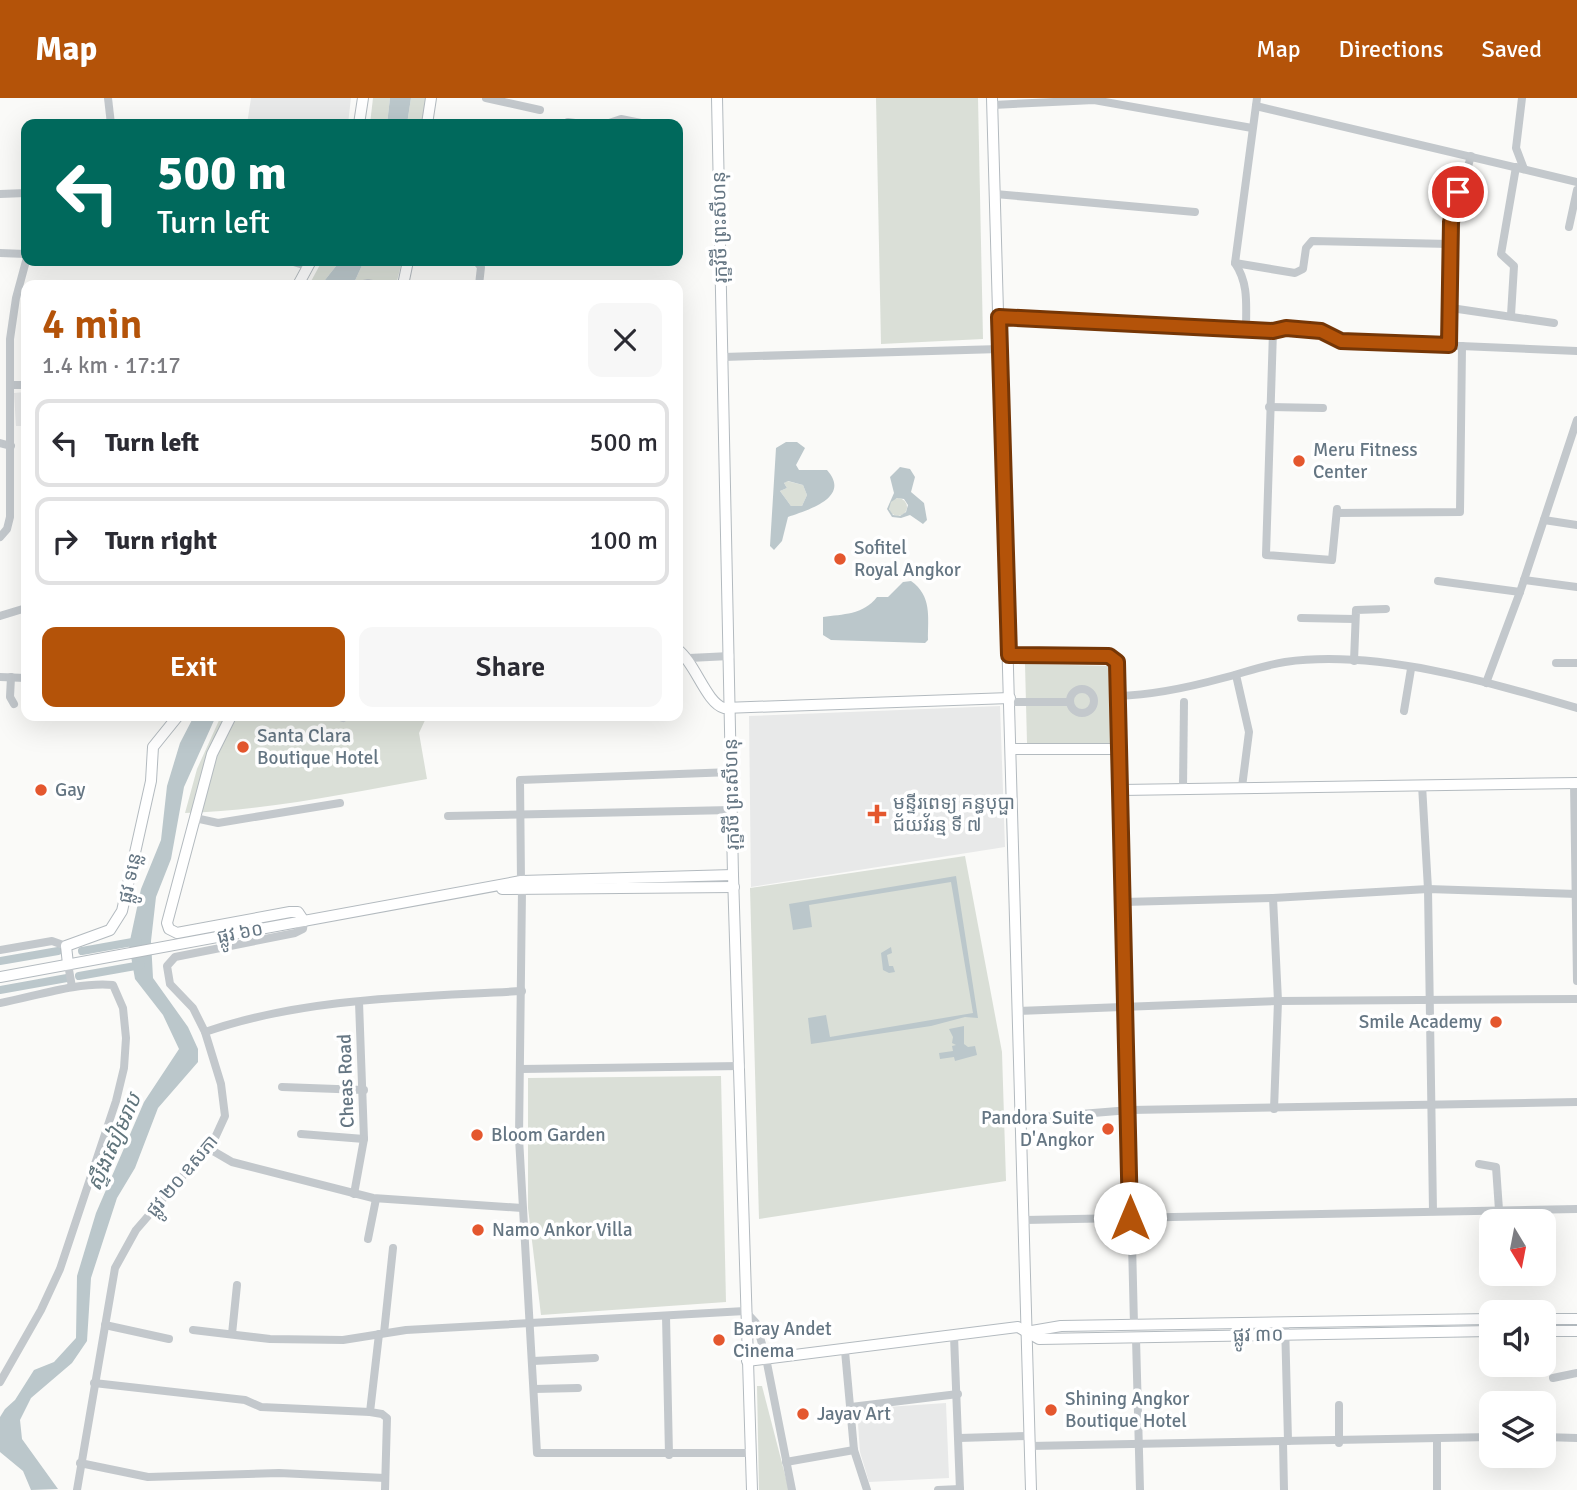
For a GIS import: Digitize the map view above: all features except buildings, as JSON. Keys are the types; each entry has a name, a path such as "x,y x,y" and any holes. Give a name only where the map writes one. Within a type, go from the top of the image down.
{"street":[{"path":"107,98 110,119"},
{"path":"360,119 363,98"},
{"path":"429,119 431,98"},
{"path":"486,98 540,110"},
{"name":"រុក្ខវិថី ព្រះសីហនុ","path":"717,98 732,708 733,887 741,1066 745,1311 752,1490"},
{"path":"1511,315 1514,266 1501,254 1520,168 1516,148 1522,98"},
{"path":"1031,1490 1025,1220 1019,1119 1011,700 992,101 1094,100 1252,128"},
{"path":"1246,330 1246,289 1243,275 1235,263 1257,102 1577,183"},
{"path":"1449,345 1450,244 1454,208 1471,156"},
{"path":"1569,227 1577,190"},
{"path":"0,194 21,193"},
{"path":"995,194 1195,212"},
{"path":"1235,263 1295,273 1303,269 1306,248 1312,241 1450,244"},
{"path":"0,253 21,254"},
{"path":"0,537 7,529 10,517 10,355 16,298 25,266"},
{"path":"16,298 21,298"},
{"path":"1451,308 1554,323"},
{"path":"999,317 1246,330 1273,331 1286,328 1321,331 1341,341 1577,351"},
{"path":"1273,331 1266,555 1332,559 1337,511 1460,512 1462,346"},
{"path":"723,357 1000,349"},
{"path":"0,353 10,355"},
{"path":"12,385 21,385"},
{"path":"1269,407 1323,408"},
{"path":"1486,683 1520,592 1577,420"},
{"path":"0,443 12,446"},
{"path":"1544,520 1577,525"},
{"path":"1524,580 1577,587"},
{"path":"1438,581 1520,592"},
{"path":"1354,661 1354,620 1358,608 1386,609"},
{"path":"0,616 21,610"},
{"path":"1301,618 1354,620"},
{"path":"683,654 689,658 718,706 732,708 1011,700 1070,702"},
{"path":"1009,655 1109,656 1117,662 1134,1325"},
{"path":"689,658 730,656"},
{"path":"1118,696 1172,689 1282,662 1354,661 1411,668 1486,683 1577,708"},
{"path":"1556,663 1577,663"},
{"path":"1404,711 1411,668"},
{"path":"1236,674 1249,732 1242,788"},
{"path":"0,677 21,678"},
{"path":"11,677 10,696 14,704"},
{"path":"1183,788 1184,702"},
{"name":"ផ្លូវ ទន្លេ","path":"0,950 52,940 66,946 110,930 122,912 150,780 153,747 174,721"},
{"path":"228,721 212,754 168,918 169,929 177,933 290,912 298,912 304,921"},
{"path":"1012,749 1119,749"},
{"path":"732,772 520,780 522,991 519,1138 539,1454 751,1453"},
{"path":"1121,790 1576,783 1577,981"},
{"path":"1422,785 1428,889 1433,1211"},
{"path":"195,818 218,823 340,803"},
{"path":"448,816 732,810"},
{"name":"ផ្លូវ ៦០","path":"0,977 481,889 733,875"},
{"name":"ផ្លូវ ៦០","path":"521,885 733,887"},
{"path":"1124,902 1273,898 1428,889 1576,895"},
{"path":"1273,898 1278,1001 1274,1109"},
{"name":"ផ្លូវ ២០ ឧសភា","path":"76,1490 115,1268 131,1238 222,1129 226,1108 205,1032 193,1008 167,978 170,960 296,933 303,929 304,921"},
{"path":"66,946 72,987"},
{"path":"0,1003 59,993 72,987 113,985 118,992 126,1038 124,1068 60,1269 41,1310 0,1382"},
{"path":"205,1032 279,1012 359,1002 522,991"},
{"path":"1018,1011 1278,1001 1577,999"},
{"name":"Cheas Road","path":"301,1134 364,1139 359,1002"},
{"path":"521,1069 741,1066"},
{"path":"282,1087 364,1090"},
{"path":"1019,1119 1130,1110 1577,1102"},
{"path":"354,1194 364,1139"},
{"path":"208,1148 232,1162 376,1199 523,1208"},
{"path":"1479,1164 1496,1167 1499,1209"},
{"path":"368,1239 376,1199"},
{"path":"1556,1209 1577,1209"},
{"path":"1025,1220 1479,1210"},
{"path":"370,1412 393,1248"},
{"path":"232,1334 237,1284"},
{"path":"193,1329 270,1339 343,1340 382,1333 745,1311 756,1323 766,1359 792,1490"},
{"path":"666,1316 669,1455"},
{"name":"ផ្លូវ ៣០","path":"1026,1332 1040,1327 1479,1319"},
{"path":"1556,1319 1577,1319"},
{"path":"1284,1490 1285,1321"},
{"path":"105,1325 169,1339"},
{"name":"ផ្លូវ ៣០","path":"747,1361 845,1351 1018,1327 1040,1339 1479,1331"},
{"path":"1556,1331 1577,1331"},
{"path":"938,1490 960,1490 954,1336"},
{"path":"1136,1338 1140,1490"},
{"path":"845,1351 854,1450 867,1490"},
{"path":"533,1361 595,1358"},
{"path":"1553,1378 1577,1373"},
{"path":"93,1383 245,1400 261,1407 382,1414 387,1418 385,1490"},
{"path":"534,1389 578,1388"},
{"path":"851,1407 958,1394"},
{"path":"1339,1405 1339,1443"},
{"path":"959,1438 1139,1444 1339,1443 1479,1437"},
{"path":"1556,1437 1577,1438"},
{"path":"1437,1439 1437,1490"},
{"path":"786,1462 854,1450"},
{"path":"80,1463 148,1477 279,1473 385,1478"}],"shaded area":[{"path":"251,98 351,98 349,119 248,119"},
{"path":"373,98 390,98 388,119 371,119"},
{"path":"390,98 411,98 408,119 388,119"},
{"path":"411,98 427,98 424,119 408,119"},
{"path":"876,98 978,98 983,339 881,344"},
{"path":"319,266 336,266 325,280 312,280"},
{"path":"336,266 362,266 355,280 325,280"},
{"path":"362,266 401,266 397,280 355,280"},
{"path":"21,392 21,426 16,426 14,393"},
{"path":"786,442 797,442 805,448 796,465 799,470 827,470 834,488 824,501 788,517 782,541 774,550 770,546 776,448","holes":["788,481 803,485 807,495 802,506 791,506 780,491 787,488 784,483"]},
{"path":"900,467 910,469 915,477 911,492 924,503 927,520 923,524 910,515 892,517 887,509 894,493 890,477","holes":["897,498 904,499 908,505 906,512 900,516 893,515 889,509 891,502"]},
{"path":"787,481 803,485 807,495 802,506 791,506 780,491 787,488 784,483"},
{"path":"894,498 902,498 907,507 905,514 894,516 889,511 889,503"},
{"path":"911,581 926,600 928,640 925,643 831,640 823,635 823,617 859,610 877,597 888,597 903,582"},
{"path":"1025,664 1112,666 1111,745 1027,743"},
{"name":"មន្ទីរពេទ្យ គន្ធបុប្ផា ជ័យវ័រន្ម ទី ៧","path":"1000,706 1005,847 751,887 749,716"},
{"name":"ស្ទឹងសៀមរាប","path":"191,721 214,721 184,787 171,859 156,897 151,941 153,978 188,1027 198,1049 198,1062 158,1108 135,1168 117,1198 91,1278 87,1341 72,1363 31,1398 20,1420 22,1439 58,1489 31,1490 23,1471 0,1452 0,1417 15,1400 34,1370 54,1362 76,1338 77,1276 96,1213 144,1102 179,1049 163,1015 135,979 129,945 141,889 161,840 167,786 180,743"},
{"path":"219,721 425,721 419,733 427,779 276,805 185,813 197,769"},
{"path":"965,856 1002,1052 1006,1181 759,1219 750,888"},
{"path":"956,876 978,1018 965,1017 931,1026 811,1044 808,1018 826,1015 830,1037 973,1013 951,882 809,905 812,927 793,930 789,904"},
{"path":"891,947 892,953 887,955 889,966 893,966 895,972 889,973 883,970 881,953"},
{"path":"964,1026 964,1044 968,1047 975,1046 977,1055 955,1061 954,1057 940,1059 939,1053 953,1051 952,1046 956,1045 952,1043 953,1037 949,1029"},
{"path":"721,1076 726,1302 541,1315 528,1208 528,1078"},
{"path":"757,1386 762,1386 789,1490 759,1490"},
{"path":"946,1403 949,1478 869,1482 860,1452 857,1409"}],"waterway":[{"path":"82,951 138,941"},
{"path":"0,961 58,951"},
{"path":"79,976 141,965"},
{"path":"0,990 67,978"}],"place":[{"name":"Meru Fitness Center","path":"1299,461"},
{"name":"Sofitel Royal Angkor","path":"840,559"},
{"name":"Santa Clara Boutique Hotel","path":"243,747"},
{"name":"Gay","path":"41,790"},
{"name":"មន្ទីរពេទ្យ គន្ធបុប្ផា ជ័យវ័រន្ម ទី ៧","path":"877,814"},
{"name":"Smile Academy","path":"1496,1022"},
{"name":"Pandora Suite D'Angkor","path":"1108,1129"},
{"name":"Bloom Garden","path":"477,1135"},
{"name":"Namo Ankor Villa","path":"478,1230"},
{"name":"Baray Andet Cinema","path":"719,1340"},
{"name":"Shining Angkor Boutique Hotel","path":"1051,1410"},
{"name":"Jayav Art","path":"803,1414"}],"route":[{"path":"1130,1218 1130,1110 1117,662 1109,656 1009,655 999,317 1273,331 1286,328 1321,331 1341,341 1449,345 1451,222 1458,192"}]}
